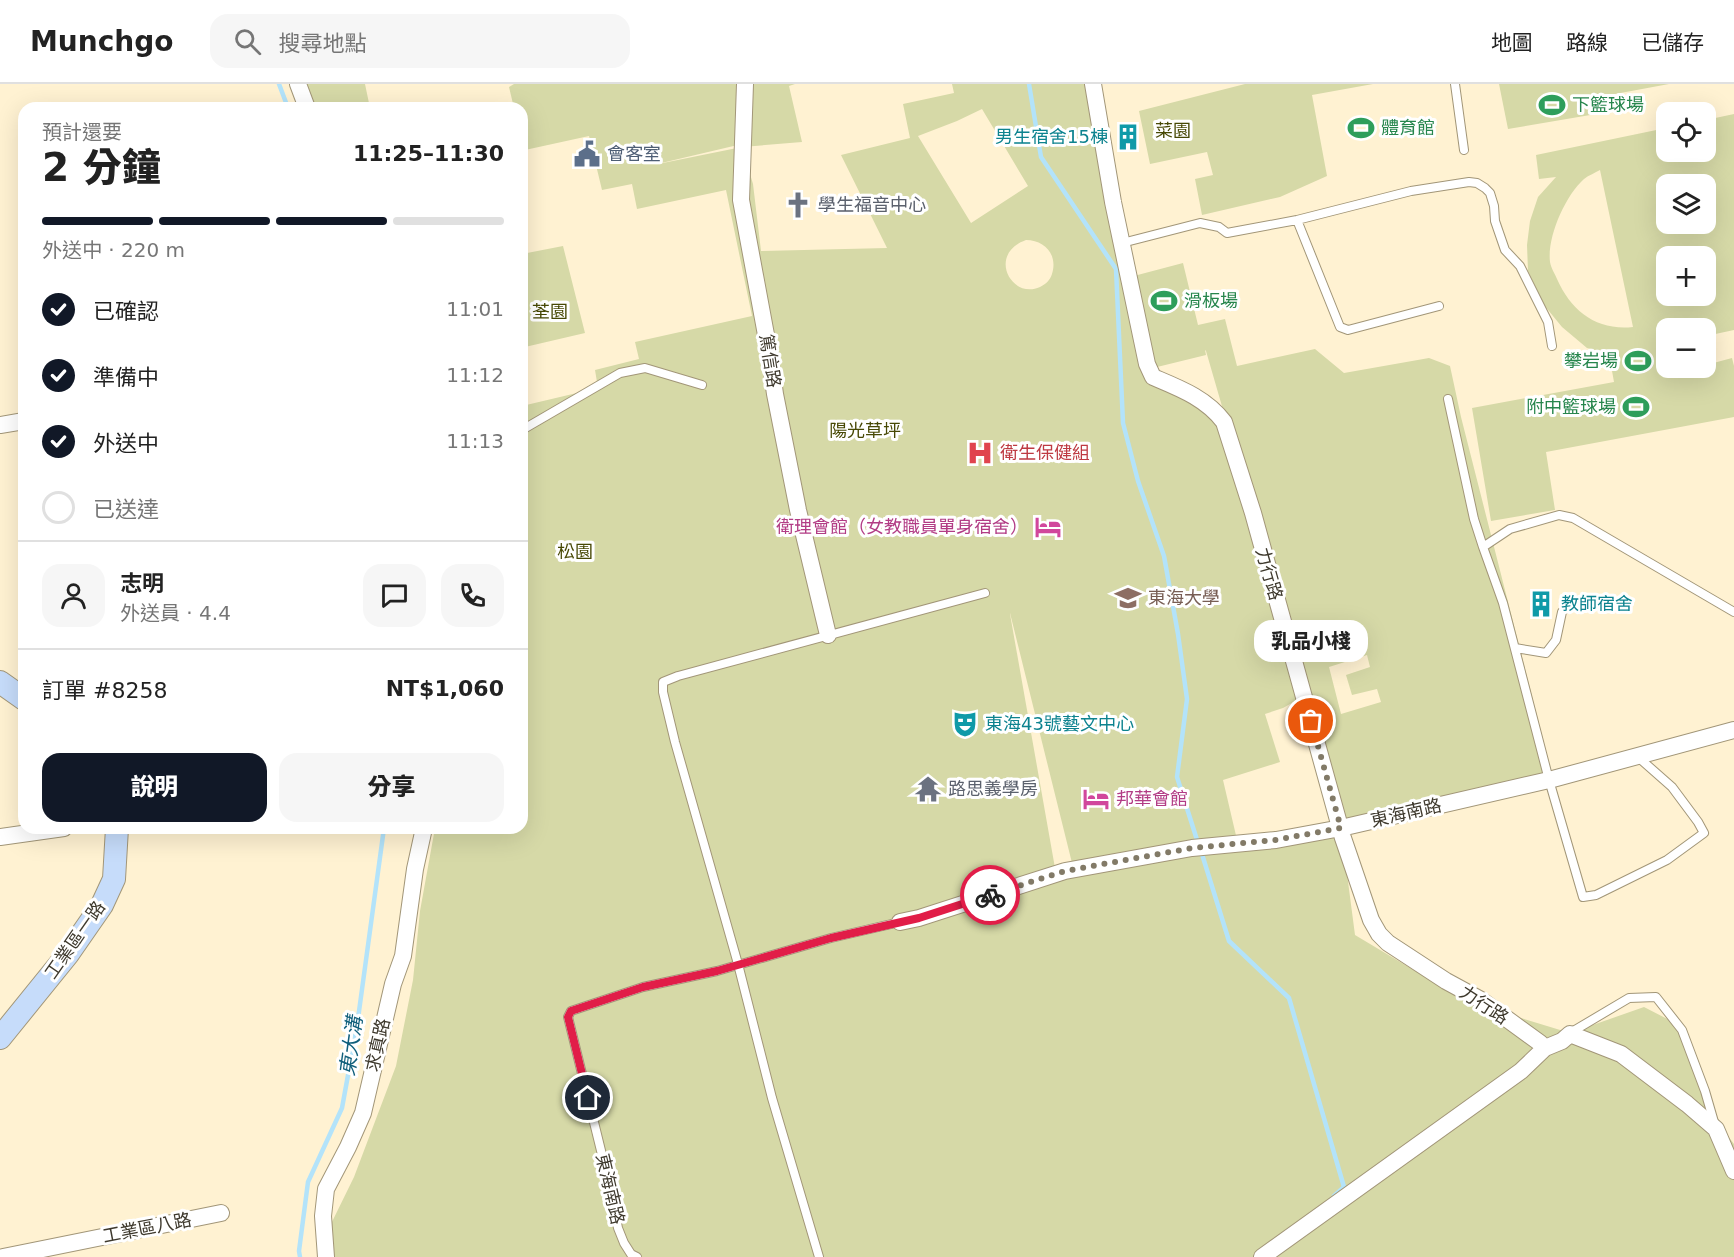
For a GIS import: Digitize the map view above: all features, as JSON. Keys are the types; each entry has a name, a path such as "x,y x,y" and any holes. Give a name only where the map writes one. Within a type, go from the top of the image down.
{"street":[{"path":"298,84 305,102"},
{"name":"篤信路","path":"745,84 741,200 798,510 828,635"},
{"name":"力行路","path":"1093,84 1122,243 1148,364 1153,377 1192,394 1216,411 1224,422 1253,513 1341,828 1371,920 1378,934 1388,943 1446,981 1481,1000 1545,1048"},
{"path":"0,425 18,422"},
{"path":"0,682 18,695"},
{"name":"東海南路","path":"900,922 1065,871 1192,848 1275,840 1341,828 1549,780 1734,730"},
{"path":"0,837 21,834"},
{"name":"工業區一路","path":"0,1038 68,954 102,905 114,879 117,834"},
{"name":"求真路","path":"326,1257 323,1216 326,1189 363,1113 391,994 403,956 415,869 423,834"},
{"path":"1262,1257 1521,1071 1545,1048 1562,1041 1570,1034 1621,1054 1687,1104 1716,1129 1734,1172"},
{"name":"工業區八路","path":"3,1257 221,1213"}],"lane":[{"path":"1455,84 1464,150"},
{"path":"1122,243 1200,223 1219,227 1227,233 1297,220 1411,191 1469,182 1477,183 1490,193 1495,221 1505,250 1520,266 1548,322 1552,346"},
{"path":"1297,220 1340,327 1348,330 1439,306"},
{"path":"528,427 620,373 645,368 702,385"},
{"path":"1448,399 1474,519 1503,603 1549,780 1583,897 1596,895 1667,860 1704,833 1672,787 1638,757"},
{"path":"1483,547 1510,529 1559,515 1573,518 1734,612"},
{"path":"819,1257 772,1098 738,964 675,742 663,692 663,681 985,593"},
{"path":"1515,648 1546,653 1556,640 1562,612 1572,600 1584,602"},
{"name":"東海南路","path":"637,1257 631,1254 618,1228 568,1017 571,1011 643,987 717,971 831,938 900,922"},
{"path":"1570,1034 1629,998 1656,997 1682,1030 1705,1091 1716,1129"}],"green space":[{"path":"306,84 365,84 369,102 313,102"},
{"name":"東海大學","path":"514,84 795,84 789,86 802,142 742,147 753,184 761,251 887,248 841,155 910,138 903,104 954,93 952,84 1096,84 1130,277 1183,263 1198,325 1225,319 1237,366 1315,349 1344,373 1429,358 1450,366 1551,771 1341,828 1355,935 1432,981 1521,1018 1570,1033 1644,1007 1679,1025 1711,1114 1734,1144 1734,1257 332,1257 329,1228 354,1177 396,1066 413,980 420,911 434,834 528,834 528,405 598,388 595,370 639,359 635,342 752,316 726,190 637,209 632,184 602,190 589,136 528,149 528,102 513,102 509,87","holes":["982,109 1028,186 971,223 918,136","742,144 742,147 653,165","1026,240 1039,243 1048,250 1053,261 1048,282 1040,287 1029,289 1013,282 1006,264 1008,255 1014,247","1205,350 1239,465 1227,431 1153,368 1206,355","1010,614 1072,863 1055,868","1367,655 1370,667 1346,675 1352,695 1377,689 1381,702 1341,714 1329,667","1306,695 1341,827 1238,844 1223,780 1280,762 1265,714 1283,708"]},
{"name":"菜園","path":"1245,84 1373,84 1312,95 1327,176 1280,197 1202,215 1195,179 1213,175 1207,152 1150,164 1139,111"},
{"name":"下籃球場","path":"1499,84 1669,84 1599,97 1602,113 1508,129"},
{"path":"1734,114 1734,330 1716,334 1716,318 1656,318 1656,378 1716,378 1716,362 1732,358 1734,417 1546,452 1555,510 1491,521 1472,408 1614,382 1609,354 1587,348 1562,327 1544,305 1528,271 1527,245 1530,221 1538,197 1556,177 1539,179 1536,155 1656,130 1656,162 1716,162 1716,118","holes":["1600,170 1633,327 1608,326 1597,322 1578,309 1563,290 1550,262 1551,241 1564,206 1577,186"]},
{"name":"荃園","path":"563,246 585,333 528,346 528,253"}],"waterway":[{"name":"東大溝","path":"279,84 286,102"},
{"path":"1029,84 1041,157 1116,269 1123,423 1138,481 1164,556 1178,634 1187,699 1177,777 1198,843"},
{"name":"東大溝","path":"300,1257 308,1182 342,1108 357,1026 383,834"},
{"path":"1201,851 1229,941 1289,998 1344,1187 1334,1196"}],"way so far":[{"path":"990,895 1065,871 1192,848 1275,840 1341,828 1311,721"}],"place":[{"name":"下籃球場","path":"1552,105"},
{"name":"體育館","path":"1361,128"},
{"name":"男生宿舍15棟","path":"1128,137"},
{"name":"會客室","path":"587,154"},
{"name":"學生福音中心","path":"798,205"},
{"name":"滑板場","path":"1164,301"},
{"name":"攀岩場","path":"1638,361"},
{"name":"附中籃球場","path":"1636,407"},
{"name":"衛生保健組","path":"980,453"},
{"name":"衛理會館（女教職員單身宿舍）","path":"1048,527"},
{"name":"東海大學","path":"1128,598"},
{"name":"教師宿舍","path":"1541,604"},
{"name":"乳品小棧","path":"1311,721"},
{"name":"東海43號藝文中心","path":"965,724"},
{"name":"路思義學房","path":"928,789"},
{"name":"邦華會館","path":"1096,799"}],"route":[{"path":"588,1098 568,1017 571,1011 643,987 717,971 831,938 919,918 990,895"}],"park label":[{"name":"陽光草坪","path":"865,431"},
{"name":"松園","path":"575,552"}]}
